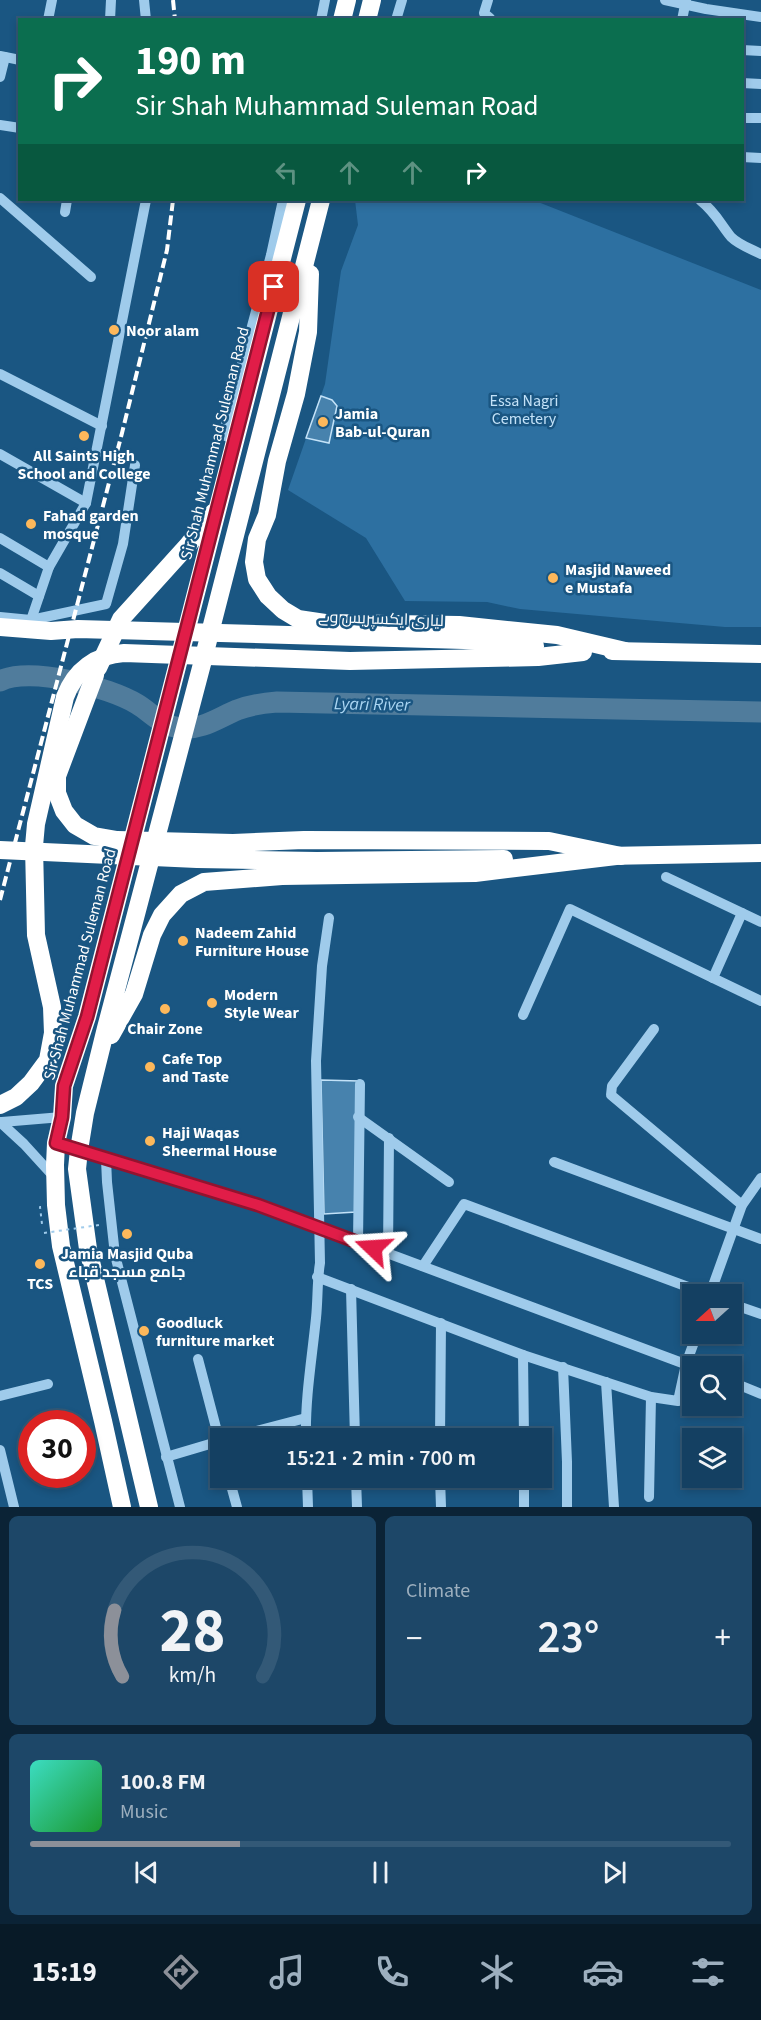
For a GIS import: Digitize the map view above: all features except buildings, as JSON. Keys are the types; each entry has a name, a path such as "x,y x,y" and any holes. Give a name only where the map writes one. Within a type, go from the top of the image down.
{"highway":[{"path":"342,18 347,0"},
{"path":"368,18 372,0"},
{"name":"Sir Shah Muhammad Suleman Raod","path":"138,821 177,661 297,201"},
{"path":"149,1507 87,1249 77,1169 79,1150 99,1055 321,201"},
{"path":"310,242 308,332 296,394 277,461 267,515 257,539 254,562 257,579 268,596 282,610 298,619 325,623 459,625 557,634 625,651"},
{"path":"218,505 188,545 122,619 95,675 57,776 57,793 64,811 75,825 93,836 117,840 178,843 304,840 549,841 621,856"},
{"name":"لیاری ایکسپریس وے","path":"0,627 51,631 78,629 464,640 583,652 761,654"},
{"path":"64,1086 53,1033 52,1007 36,935 34,846 40,805 65,697 75,676 93,661 111,654 124,653 350,661 538,657 583,652"},
{"name":"Sir Shah Muhammad Suleman Road","path":"122,1507 60,1246 55,1179 56,1143 62,1117 64,1086 87,1017 138,821"},
{"path":"0,850 197,859 317,861 761,853"},
{"path":"99,1055 134,994 152,935 162,915 181,894 204,882 282,876 475,873 621,856"},
{"path":"1,1116 48,1060 53,1033"},
{"path":"56,1143 79,1150"}],"street":[{"path":"48,18 52,0"},
{"path":"110,18 111,0"},
{"path":"144,0 146,18"},
{"path":"321,18 325,0"},
{"path":"397,18 402,0"},
{"path":"488,0 484,13 490,18"},
{"path":"665,0 761,17"},
{"path":"682,18 686,2"},
{"path":"744,50 761,51"},
{"path":"0,77 2,57 18,60"},
{"path":"744,83 761,84"},
{"path":"744,118 761,118"},
{"path":"0,125 18,128"},
{"path":"744,157 761,158"},
{"path":"0,198 91,277"},
{"path":"65,212 67,201"},
{"path":"31,620 49,567 86,503 146,201"},
{"path":"235,440 223,435 271,255 283,201"},
{"path":"701,201 714,211 732,238 761,254"},
{"path":"0,374 102,426"},
{"path":"0,454 86,503"},
{"path":"0,616 31,620 106,604 123,544 135,465"},
{"path":"0,537 49,567"},
{"path":"0,573 39,596"},
{"path":"666,877 761,922"},
{"path":"523,1015 570,909 761,1001"},
{"path":"713,978 742,913"},
{"path":"306,1428 318,1297 317,1277 320,1263 316,1061 322,966 329,918"},
{"path":"654,1029 612,1086 611,1095 742,1205"},
{"path":"358,1242 360,1084"},
{"path":"1,1116 62,1117"},
{"path":"1,1116 55,1179"},
{"path":"358,1117 449,1182"},
{"path":"388,1138 388,1253"},
{"path":"79,1150 258,1205 682,1362"},
{"path":"106,1158 115,1255 180,1507"},
{"path":"554,1162 761,1239"},
{"path":"713,1284 742,1205 761,1178"},
{"path":"423,1266 464,1204 682,1284"},
{"path":"317,1277 524,1355 651,1396 678,1401 682,1389"},
{"path":"351,1289 355,1428"},
{"path":"742,1307 761,1314"},
{"path":"440,1428 441,1323"},
{"path":"524,1355 524,1428"},
{"path":"198,1359 216,1428"},
{"path":"563,1367 567,1507"},
{"path":"606,1382 614,1507"},
{"path":"0,1396 48,1384"},
{"path":"742,1386 761,1394"},
{"path":"650,1497 651,1396"},
{"path":"268,1428 306,1418"},
{"path":"166,1457 210,1445"},
{"path":"0,1450 14,1507"},
{"path":"232,1488 237,1507"},
{"path":"307,1488 308,1507"},
{"path":"356,1488 357,1507"},
{"path":"440,1488 441,1507"},
{"path":"524,1488 524,1507"}],"path":[{"path":"40,1207 44,1233 99,1225"}],"green space":[{"name":"Essa Nagri Cemetery","path":"355,201 536,201 761,290 761,627 725,627 520,609 487,602 405,601 366,538 288,490 325,384 341,271 358,225"}],"waterway":[{"name":"Lyari River","path":"0,681 13,677 30,676 69,680 89,685 137,704 168,725 181,728 203,725 247,707 277,702 761,712"}],"railway":[{"path":"173,0 175,18"},
{"path":"0,900 122,433 167,250 173,201"}],"place":[{"name":"Noor alam","path":"114,330"},
{"name":"Jamia Bab-ul-Quran","path":"323,422"},
{"name":"All Saints High School and College","path":"84,436"},
{"name":"Fahad garden mosque","path":"31,524"},
{"name":"Masjid Naweed e Mustafa","path":"553,578"},
{"name":"Nadeem Zahid Furniture House","path":"183,941"},
{"name":"Modern Style Wear","path":"212,1003"},
{"name":"Chair Zone","path":"165,1009"},
{"name":"Cafe Top and Taste","path":"150,1067"},
{"name":"Haji Waqas Sheermal House","path":"150,1141"},
{"name":"Jamia Masjid Quba جامع مسجد قباء","path":"127,1234"},
{"name":"TCS","path":"40,1264"},
{"name":"Goodluck furniture market","path":"144,1331"}],"route":[{"path":"274,287 87,1017 64,1086 62,1117 56,1143 258,1205 373,1248"}]}
